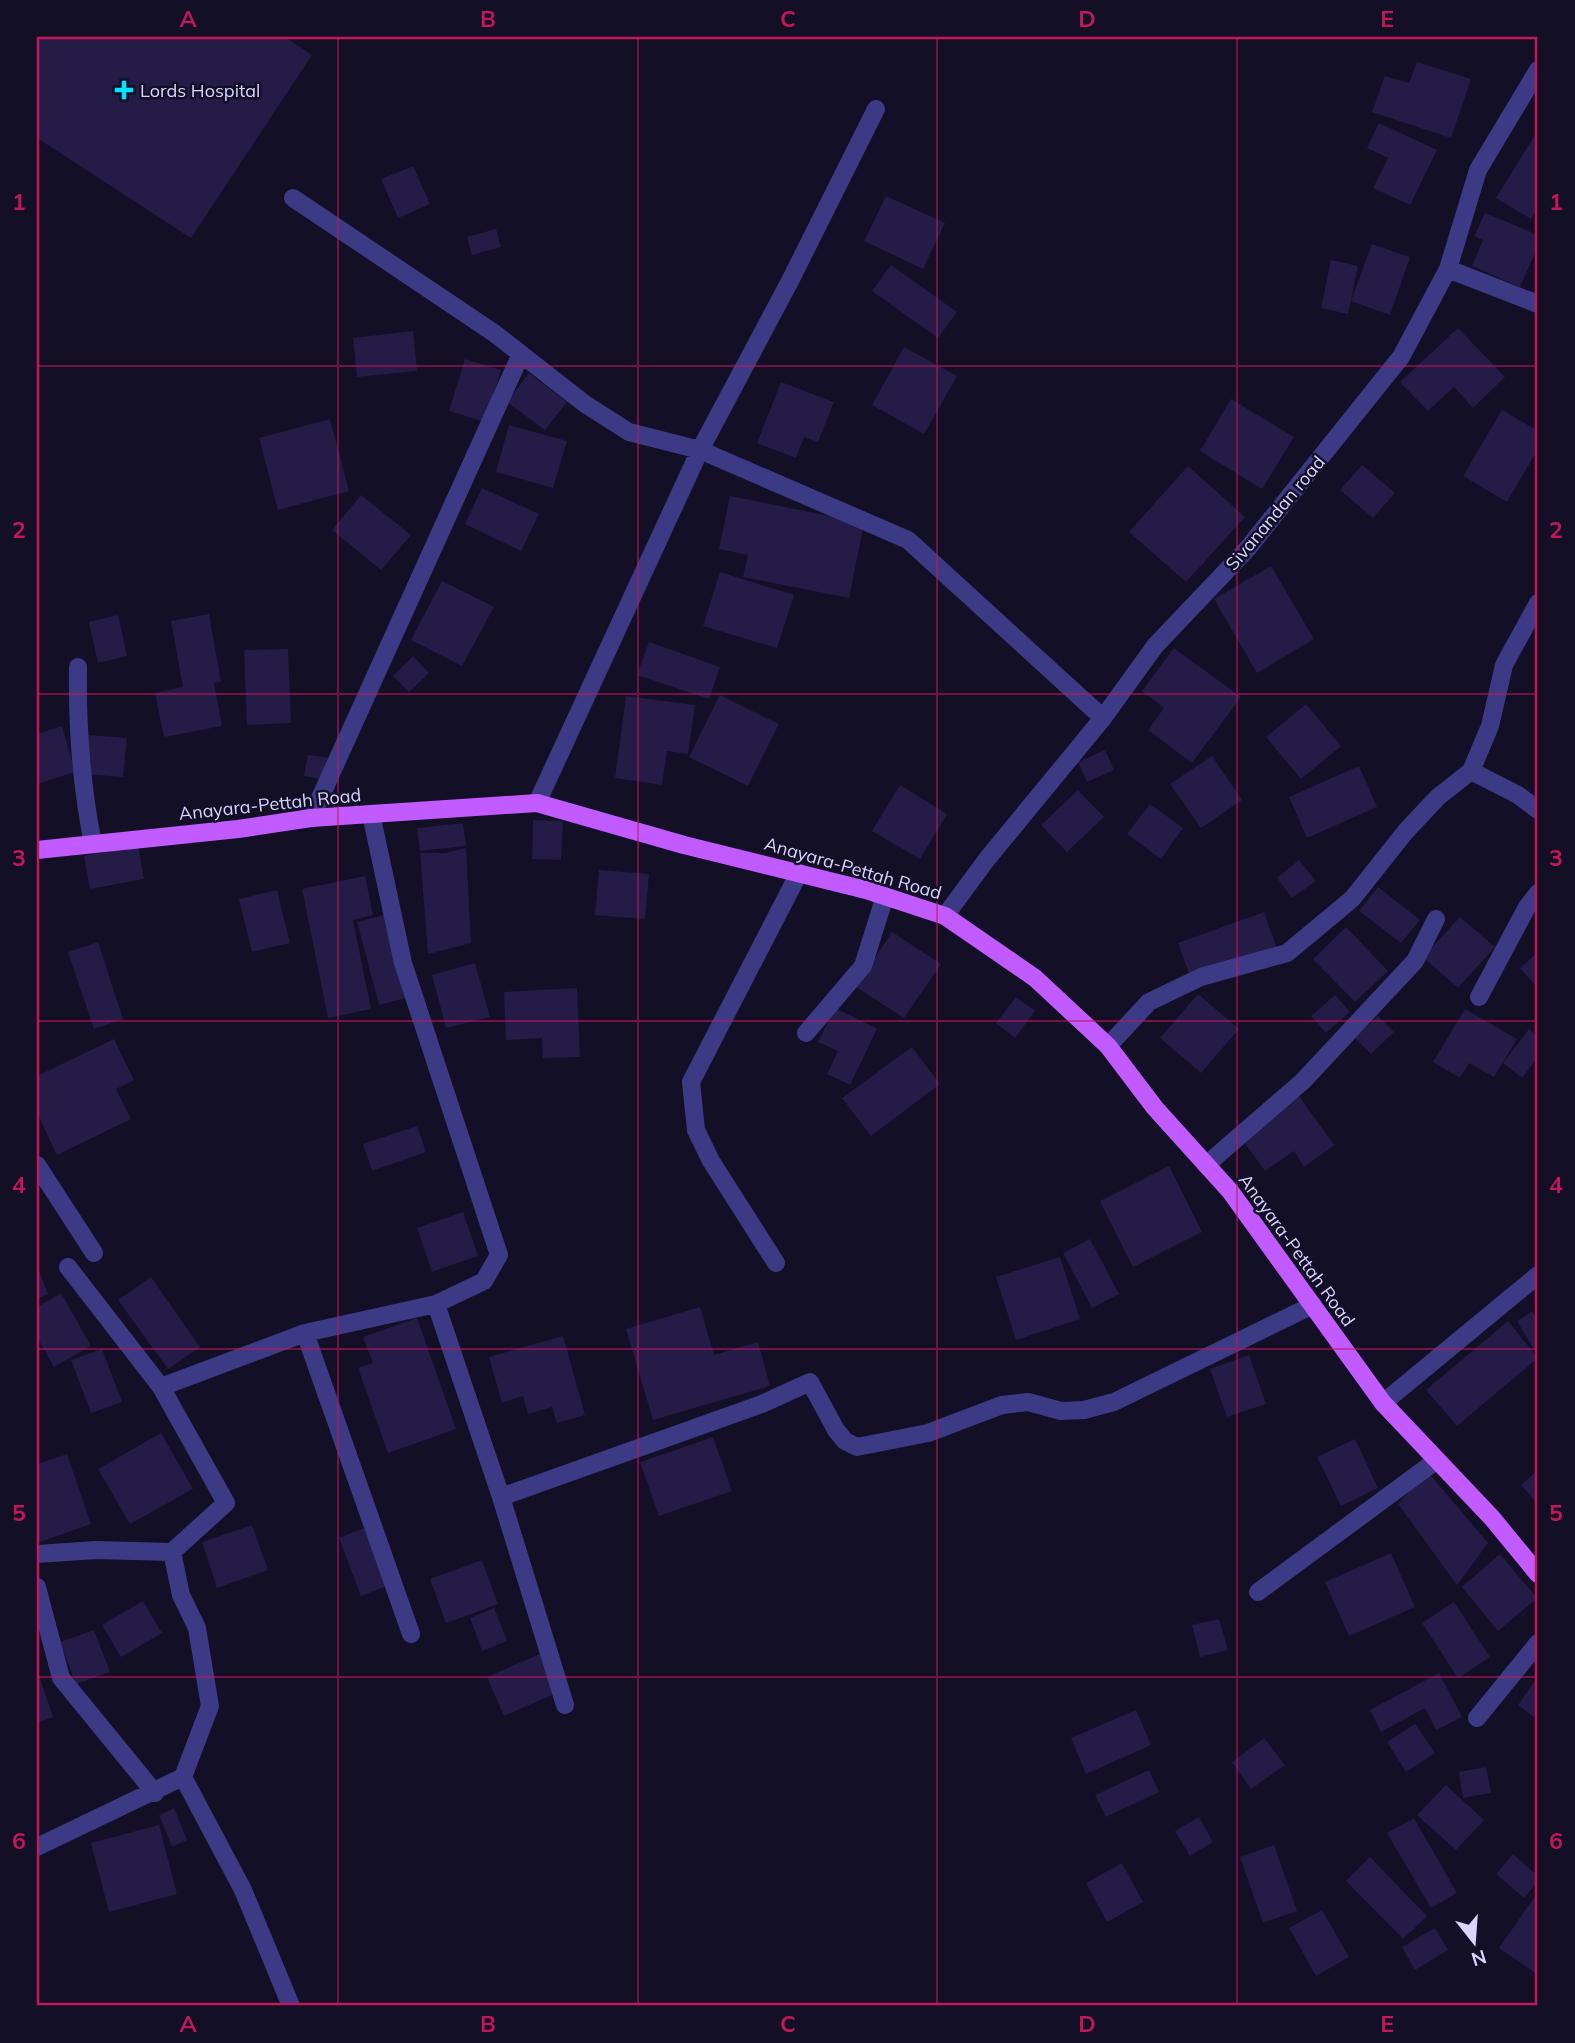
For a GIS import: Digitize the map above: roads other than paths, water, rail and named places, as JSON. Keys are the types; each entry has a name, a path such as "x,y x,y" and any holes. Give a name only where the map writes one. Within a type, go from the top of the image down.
{"main road":[{"name":"Anayara-Pettah Road","path":"37,850 238,829 311,818 537,803 684,845 885,896 945,916 1035,978 1108,1046 1155,1108 1206,1165 1384,1403 1538,1574"}],"street":[{"name":"Sivanandan road","path":"945,916 987,859 1103,718 1155,646 1248,548 1401,357 1448,270 1478,170 1538,70"},
{"path":"537,803 699,450 790,281 876,109"},
{"path":"293,198 521,354 584,404 629,432 699,450 908,540 1103,718"},
{"path":"1448,270 1538,304"},
{"path":"311,818 521,354"},
{"path":"1108,1046 1149,1002 1201,977 1287,953 1352,899 1406,831 1438,797 1471,771 1490,726 1504,665 1538,603"},
{"path":"78,667 77,733 81,782 93,844"},
{"path":"1471,771 1538,810"},
{"path":"161,1387 305,1333 436,1304 484,1281 499,1255 403,962 371,814"},
{"path":"776,1263 710,1161 696,1130 691,1082 799,873"},
{"path":"1479,997 1527,907 1538,893"},
{"path":"806,1033 863,966 885,896"},
{"path":"1206,1165 1303,1081 1415,961 1436,919"},
{"path":"37,1165 94,1252"},
{"path":"37,1554 96,1550 172,1552 226,1503 161,1387 68,1267"},
{"path":"1384,1403 1538,1275"},
{"path":"436,1304 501,1497 565,1705"},
{"path":"501,1497 762,1404 810,1382 836,1430 845,1441 857,1447 928,1433 1002,1405 1028,1402 1061,1411 1084,1410 1114,1402 1313,1305"},
{"path":"305,1333 411,1634"},
{"path":"1258,1592 1437,1460"},
{"path":"37,1847 155,1793 183,1777 210,1706 197,1628 181,1595 172,1552"},
{"path":"37,1587 61,1678 155,1793"},
{"path":"1477,1718 1538,1643"},
{"path":"183,1777 243,1890 290,2006"}],"place":[{"name":"Lords Hospital","path":"124,90"}]}
